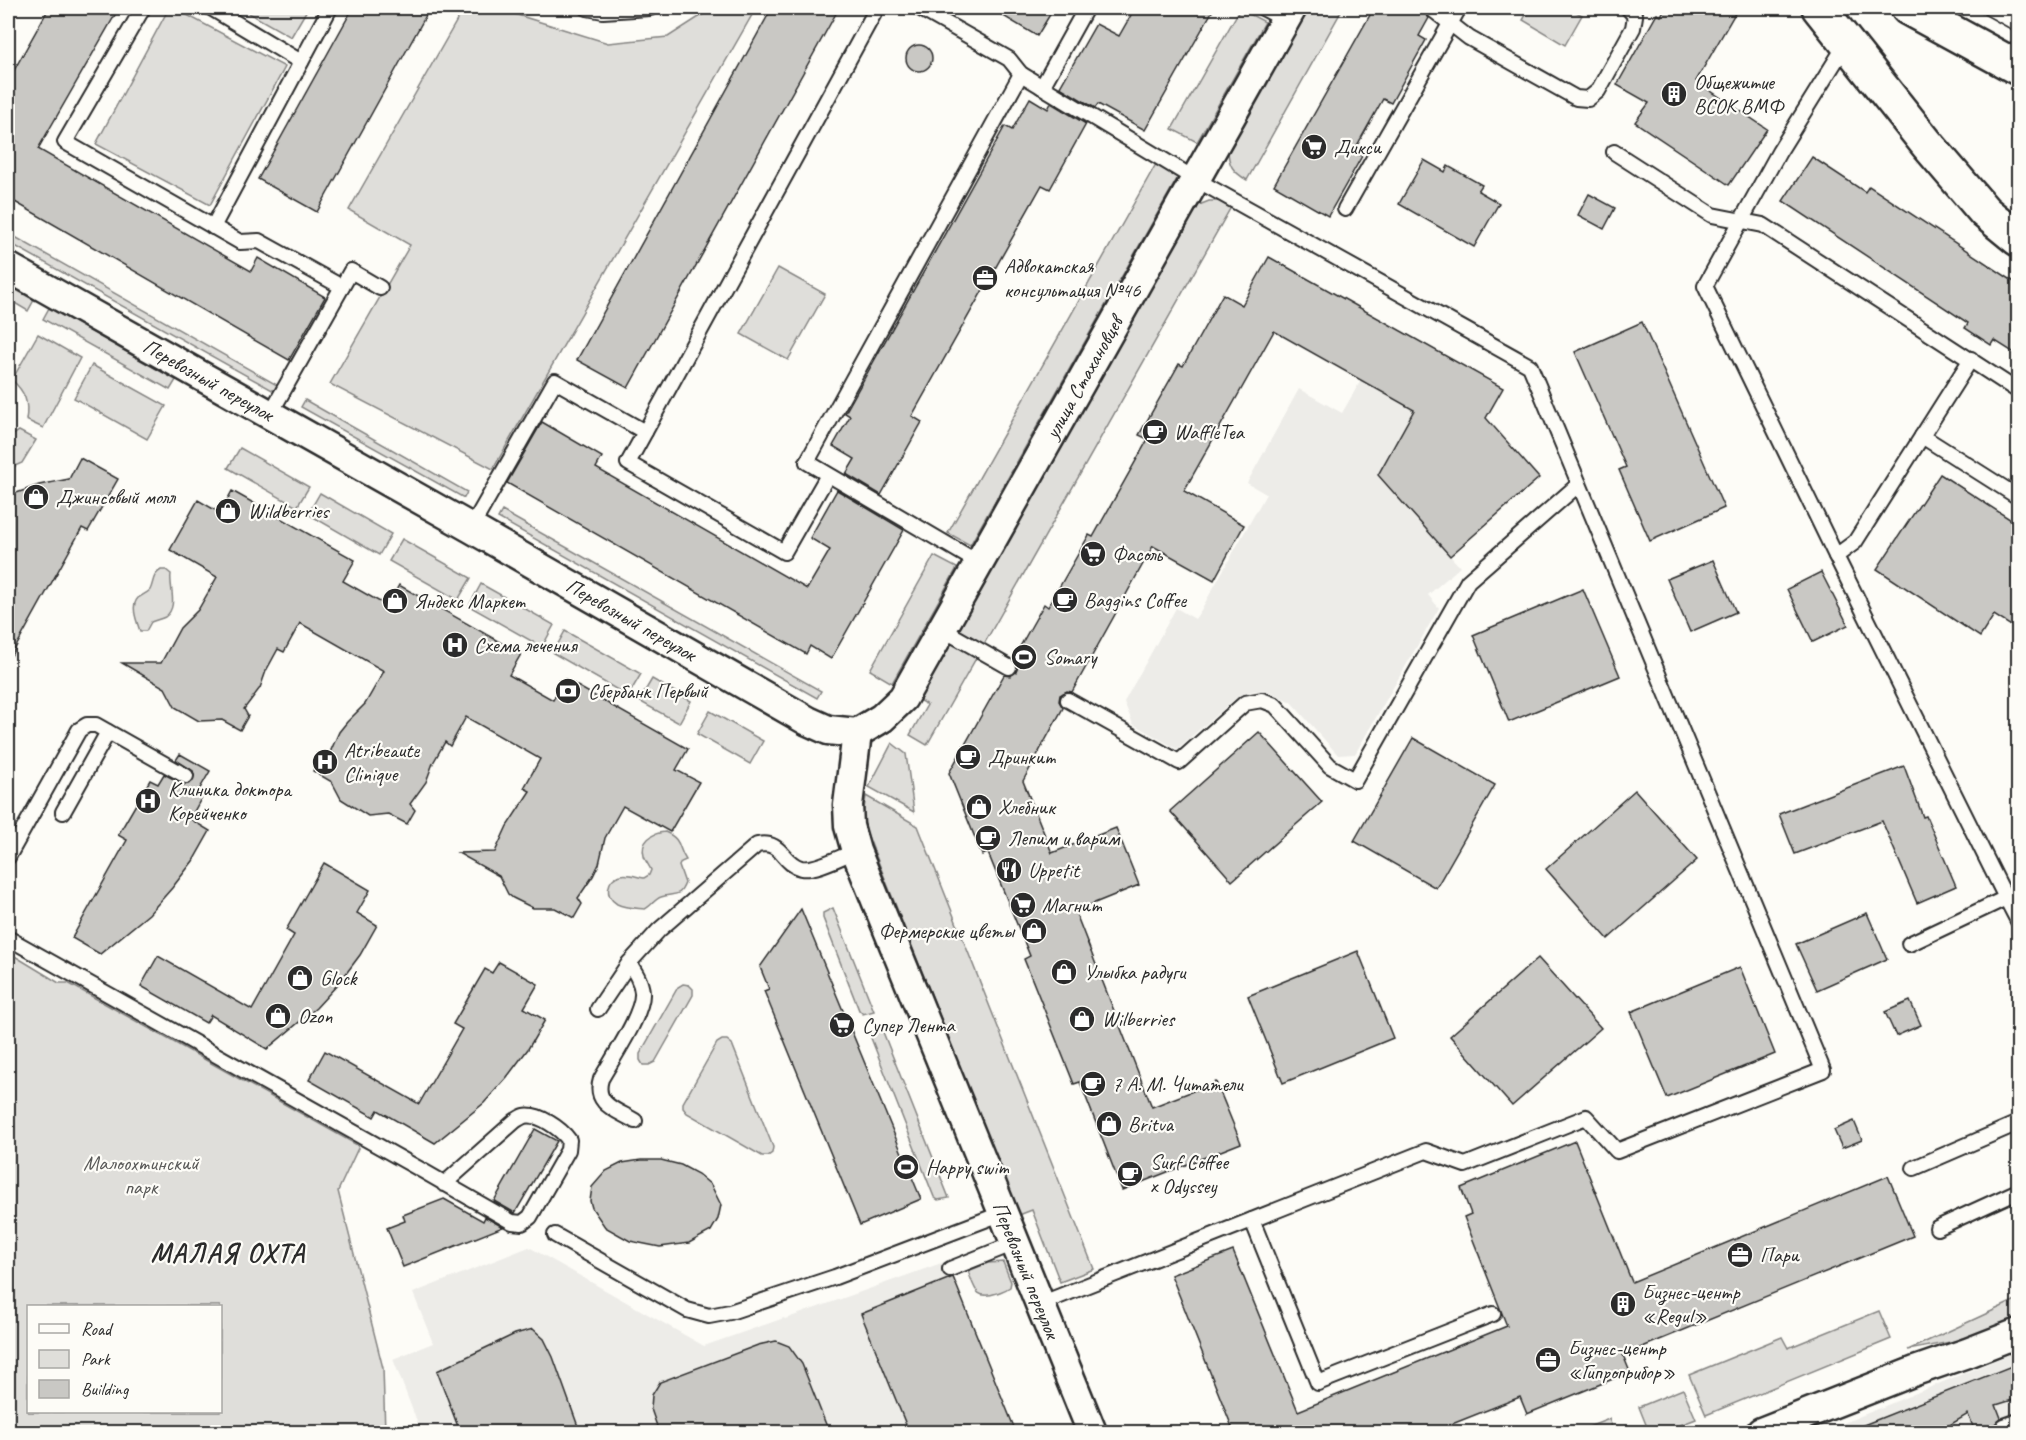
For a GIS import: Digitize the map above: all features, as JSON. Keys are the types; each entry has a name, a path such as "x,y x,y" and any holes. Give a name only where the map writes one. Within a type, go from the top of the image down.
{"main road":[{"path":"1819,8 1927,144 1985,212 2019,239"},
{"path":"1908,8 2019,68"}],"street":[{"name":"улица Стахановцев","path":"857,733 882,718 903,698 1195,179 1280,12"},
{"name":"Перевозный переулок","path":"8,267 808,721 828,730 857,733 848,805 849,826 856,851 1092,1432"},
{"path":"1761,1432 2019,1333"}],"lane":[{"path":"143,8 65,142 240,242 259,241 342,287"},
{"path":"211,8 301,62"},
{"path":"213,227 330,8"},
{"path":"587,8 603,11 650,8"},
{"path":"828,475 784,552 628,464 877,8"},
{"path":"919,8 1009,59 1022,74 1042,87 1195,179 1530,366 1823,1070 1617,1151 1586,1117 1465,1165 1426,1151 1040,1304"},
{"path":"1042,87 1086,8"},
{"path":"1345,209 1459,8"},
{"path":"1433,10 1469,38 1576,98 1588,99 1598,91 1633,28 1635,16 1628,8"},
{"path":"1847,42 1740,221 1705,286 1836,556 2012,895 2019,921"},
{"path":"979,563 807,462 1022,74"},
{"path":"1614,152 1712,215 1763,225 2019,391"},
{"path":"269,416 351,271 380,288"},
{"path":"1836,556 1855,542 1971,359"},
{"path":"471,528 555,381 645,432"},
{"path":"1922,436 2019,497"},
{"path":"1068,700 1179,762 1245,704 1253,700 1269,702 1281,711 1330,766 1355,780 1468,581 1579,483"},
{"path":"942,629 1009,667"},
{"path":"8,857 79,730 87,725 96,725 186,776"},
{"path":"63,812 108,732"},
{"path":"598,1009 628,963 659,930 757,845 766,843 776,847 800,868 811,868 856,851"},
{"path":"1909,944 2012,895"},
{"path":"8,938 444,1184 513,1222 522,1223 530,1217 568,1150 569,1140 563,1132 537,1117 526,1116 515,1121 444,1184"},
{"path":"628,963 638,976 642,992 640,1008 601,1079 598,1089 601,1099 608,1106 635,1121"},
{"path":"1914,1168 2019,1123"},
{"path":"1937,1228 2019,1191"},
{"path":"555,1235 687,1310 709,1316 730,1312 835,1277 1003,1213"},
{"path":"1252,1220 1318,1383 1493,1314"},
{"path":"950,1269 1015,1243"},
{"path":"2004,1426 2019,1421"}],"shaded area":[{"path":"1412,337 1503,388 1486,418 1390,488 1460,567 1428,595 1439,608 1355,754 1338,755 1291,702 1270,692 1253,691 1236,698 1177,749 1133,724 1124,702 1176,608 1195,619 1266,494 1247,483 1299,389 1342,413 1361,380 1381,391"},
{"path":"529,1247 704,1346 947,1261 1016,1432 421,1432 393,1359 433,1343 413,1293"},
{"path":"2018,1351 2018,1432 1822,1432"}],"green space":[{"path":"169,8 174,8 285,67 210,205 96,144"},
{"path":"240,8 308,8 291,37"},
{"path":"464,8 495,8 608,43 668,37 713,8 756,8 493,469 330,384 410,245 349,210"},
{"path":"1308,8 1343,8 1247,180 1232,168 1228,149"},
{"path":"1530,8 1569,8 1582,15 1565,45 1523,20"},
{"path":"1240,9 1265,22 1197,142 1172,129"},
{"path":"1156,164 1178,177 970,545 948,533"},
{"path":"1209,201 1221,201 1231,207 927,745 910,735 927,705 917,699 1190,212"},
{"path":"8,233 277,385 274,391 8,242"},
{"path":"778,268 825,294 788,360 741,334"},
{"path":"8,285 34,300 28,311 8,299"},
{"path":"49,308 176,380 170,390 43,319"},
{"path":"38,334 80,358 43,428 26,420 25,398 12,380"},
{"path":"92,365 166,406 147,439 74,398"},
{"path":"305,400 467,492 464,498 301,407"},
{"path":"19,431 36,440 22,463 8,469 8,439"},
{"path":"240,448 309,487 297,507 228,468"},
{"path":"320,493 391,534 379,555 308,514"},
{"path":"502,511 821,691 817,698 498,518"},
{"path":"402,539 471,578 458,600 389,561"},
{"path":"934,556 957,568 892,683 870,670"},
{"path":"161,570 166,570 171,574 172,608 165,617 151,622 146,631 140,631 135,614 136,601 150,590 155,576"},
{"path":"481,584 554,625 542,647 469,606"},
{"path":"565,631 641,674 628,696 553,653"},
{"path":"652,679 691,701 679,723 639,701"},
{"path":"710,711 763,741 750,764 697,734"},
{"path":"892,743 906,754 914,812 869,787"},
{"path":"866,796 918,826 1094,1269 1060,1282 1032,1210 1019,1215 866,831 863,815"},
{"path":"665,832 675,838 686,860 679,866 685,883 681,891 659,898 645,909 617,904 609,893 608,888 612,880 624,875 644,878 649,875 651,870 643,851 645,842 656,834"},
{"path":"833,908 874,1011 863,1014 859,1010 823,918 823,913"},
{"name":"Малоохтинский парк","path":"8,952 59,983 68,983 359,1146 338,1191 383,1368 385,1432 8,1432"},
{"path":"683,984 693,989 693,995 655,1062 643,1065 640,1054 678,987"},
{"path":"881,1027 949,1198 938,1200 934,1197 871,1038 873,1030"},
{"path":"727,1040 732,1044 773,1147 772,1153 768,1156 762,1156 687,1113 683,1108 683,1103 717,1043"},
{"path":"1003,1262 1011,1282 1010,1287 990,1295 980,1294 974,1288 968,1271 988,1263"},
{"path":"2018,1299 2018,1317 1961,1340 1908,1350"},
{"path":"1879,1311 1891,1339 1706,1415 1689,1375 1782,1337 1788,1348"},
{"path":"1683,1389 1696,1419 1662,1432 1649,1432 1639,1407"},
{"path":"1609,1419 1614,1432 1576,1432"}],"building":[{"path":"49,8 119,8 38,149 251,271 258,258 325,297 289,360 8,198 8,81"},
{"path":"353,8 430,8 317,212 258,179"},
{"path":"772,8 839,8 628,388 577,360"},
{"path":"990,8 1054,8 1037,36"},
{"path":"1135,8 1214,8 1145,130 1098,104 1095,108 1060,87 1096,24 1119,36"},
{"path":"1374,8 1425,8 1425,14 1429,18 1419,36 1426,40 1391,103 1383,99 1354,151 1362,156 1328,216 1274,185"},
{"name":"Общежитие ВСОК ВМФ","path":"1665,8 1738,8 1696,81 1767,129 1729,185 1635,122 1649,103 1617,85 1657,14 1661,16"},
{"path":"919,45 928,49 932,58 928,67 919,71 910,67 906,58 910,49"},
{"path":"1030,98 1048,109 1051,103 1086,124 1050,189 1042,185 912,416 922,422 881,495 846,474 855,459 833,446 850,416 845,413 1005,126 1012,130"},
{"path":"1812,157 1865,192 1869,186 2019,285 2019,356 1994,340 1991,345 1965,328 1968,323 1783,201"},
{"path":"1424,160 1445,172 1448,166 1482,185 1478,191 1499,203 1474,247 1399,204"},
{"path":"1589,194 1615,208 1604,229 1578,215"},
{"path":"1269,257 1503,388 1486,418 1539,478 1450,556 1378,475 1414,410 1274,331 1184,491 1244,525 1214,580 1153,546 1072,692 1067,691 1060,695 1059,701 1063,708 1023,781 1052,853 1116,828 1139,885 1075,911 1152,1107 1216,1082 1241,1143 1122,1190 1080,1082 1074,1084 1024,959 1030,956 988,853 982,855 949,773 1004,675 1010,676 1016,672 1018,666 1013,659 1044,604 1048,607 1089,535 1093,537 1148,439 1139,435 1179,364 1183,366 1223,294 1242,305"},
{"path":"1642,322 1724,508 1650,541 1619,470 1626,467 1575,352"},
{"path":"542,422 602,457 596,468 807,589 830,550 810,538 837,490 904,530 831,659 810,646 806,654 507,483"},
{"path":"80,458 118,479 88,531 82,528 8,661 8,496 39,485 69,479"},
{"path":"1940,474 2019,525 2019,631 1994,615 1980,637 1877,569"},
{"path":"232,491 355,560 343,581 387,606 399,585 521,654 509,675 553,700 565,679 688,749 676,770 699,782 670,832 623,806 605,838 599,864 578,898 582,904 574,918 555,908 533,908 513,898 508,894 499,876 458,853 495,852 507,826 530,791 524,788 540,759 466,717 450,746 445,742 433,763 426,782 410,804 415,810 407,824 388,814 368,816 341,799 332,782 313,771 320,757 328,757 339,732 365,704 384,671 300,623 284,652 278,649 260,688 244,709 248,716 240,730 222,720 199,721 175,707 165,688 122,663 161,663 180,628 198,610 217,577 170,550 198,500 220,513"},
{"path":"1713,560 1736,612 1690,632 1667,579"},
{"path":"1821,572 1848,625 1813,642 1787,589"},
{"path":"1583,589 1620,676 1509,722 1473,635"},
{"path":"1259,732 1322,802 1232,881 1170,811"},
{"path":"1413,738 1495,785 1436,888 1354,841"},
{"path":"180,754 210,771 198,792 203,795 190,819 210,831 193,861 149,914 100,954 72,938 127,840 118,835 150,780 158,784 164,774 185,785 193,781 193,771 176,760"},
{"path":"1904,766 1923,817 1926,816 1956,886 1917,903 1882,821 1795,854 1779,814"},
{"path":"1635,790 1697,860 1608,939 1546,869"},
{"path":"324,863 370,890 357,913 377,925 360,955 339,983 316,1008 267,1049 211,1015 206,1023 141,986 158,956 252,1010 294,935 286,930"},
{"path":"801,909 921,1199 860,1225 764,991 769,989 760,967"},
{"path":"1867,913 1887,959 1817,990 1796,944"},
{"path":"1358,951 1393,1038 1283,1083 1248,996"},
{"path":"1538,958 1601,1028 1512,1106 1450,1036"},
{"path":"499,962 538,984 524,1008 545,1020 528,1049 484,1103 435,1143 378,1110 374,1117 309,1080 325,1051 419,1104 462,1029 453,1024 485,969 492,973"},
{"path":"1740,967 1775,1054 1667,1098 1631,1012"},
{"path":"1910,1001 1921,1025 1896,1036 1885,1012"},
{"path":"1854,1121 1862,1140 1842,1148 1834,1130"},
{"path":"535,1129 557,1141 515,1213 494,1201"},
{"name":"Бизнес-центр «Regul»","path":"1575,1141 1632,1282 1888,1176 1913,1236 1623,1355 1630,1372 1527,1414 1520,1397 1432,1432 1234,1432 1171,1275 1233,1251 1298,1411 1507,1326 1464,1217 1471,1214 1461,1188"},
{"path":"661,1160 681,1165 698,1174 711,1185 721,1205 718,1219 711,1231 689,1243 660,1247 630,1241 605,1227 592,1208 590,1201 592,1187 606,1171 622,1163"},
{"path":"444,1199 483,1221 485,1217 503,1227 403,1267 387,1228 405,1221 403,1215"},
{"path":"953,1277 1016,1432 909,1432 861,1314"},
{"path":"533,1329 544,1339 553,1357 580,1432 460,1432 437,1371 515,1334"},
{"path":"776,1341 789,1346 802,1364 829,1432 659,1432 651,1409 652,1395 660,1382 758,1345"},
{"path":"2019,1363 2019,1398 1996,1405 2001,1418 1995,1424 1998,1432 1975,1432 1968,1414 1938,1432 1846,1432"}],"tram line":[{"path":"1973,8 2018,33"},
{"path":"2005,8 2018,15"}],"place":[{"name":"Общежитие ВСОК ВМФ","path":"1674,94"},
{"name":"Дикси","path":"1314,147"},
{"name":"Адвокатская консультация №46","path":"985,278"},
{"name":"WaffleTea","path":"1155,432"},
{"name":"Джинсовый молл","path":"36,497"},
{"name":"Wildberries","path":"228,511"},
{"name":"Фасоль","path":"1093,554"},
{"name":"Baggins Coffee","path":"1065,600"},
{"name":"Яндекс Маркет","path":"395,601"},
{"name":"Схема лечения","path":"455,645"},
{"name":"Somary","path":"1024,657"},
{"name":"Сбербанк Первый","path":"568,691"},
{"name":"Дринкит","path":"968,757"},
{"name":"Atribeaute Clinique","path":"325,762"},
{"name":"Клиника доктора Корейченко","path":"148,801"},
{"name":"Хлебник","path":"979,807"},
{"name":"Лепим и варим","path":"988,838"},
{"name":"Uppetit","path":"1009,870"},
{"name":"Магнит","path":"1023,905"},
{"name":"Фермерские цветы","path":"1034,931"},
{"name":"Улыбка радуги","path":"1064,972"},
{"name":"Glock","path":"300,978"},
{"name":"Ozon","path":"278,1016"},
{"name":"Wilberries","path":"1082,1019"},
{"name":"Супер Лента","path":"842,1025"},
{"name":"7 А. М. Читатели","path":"1093,1084"},
{"name":"Britva","path":"1109,1124"},
{"name":"Happy swim","path":"906,1167"},
{"name":"Surf Coffee х Odyssey","path":"1130,1174"},
{"name":"Пари","path":"1740,1255"},
{"name":"Бизнес-центр «Regul»","path":"1623,1304"},
{"name":"Бизнес-центр «Гипроприбор»","path":"1548,1360"}],"district":[{"name":"МАЛАЯ ОХТА","path":"228,1253"}]}
